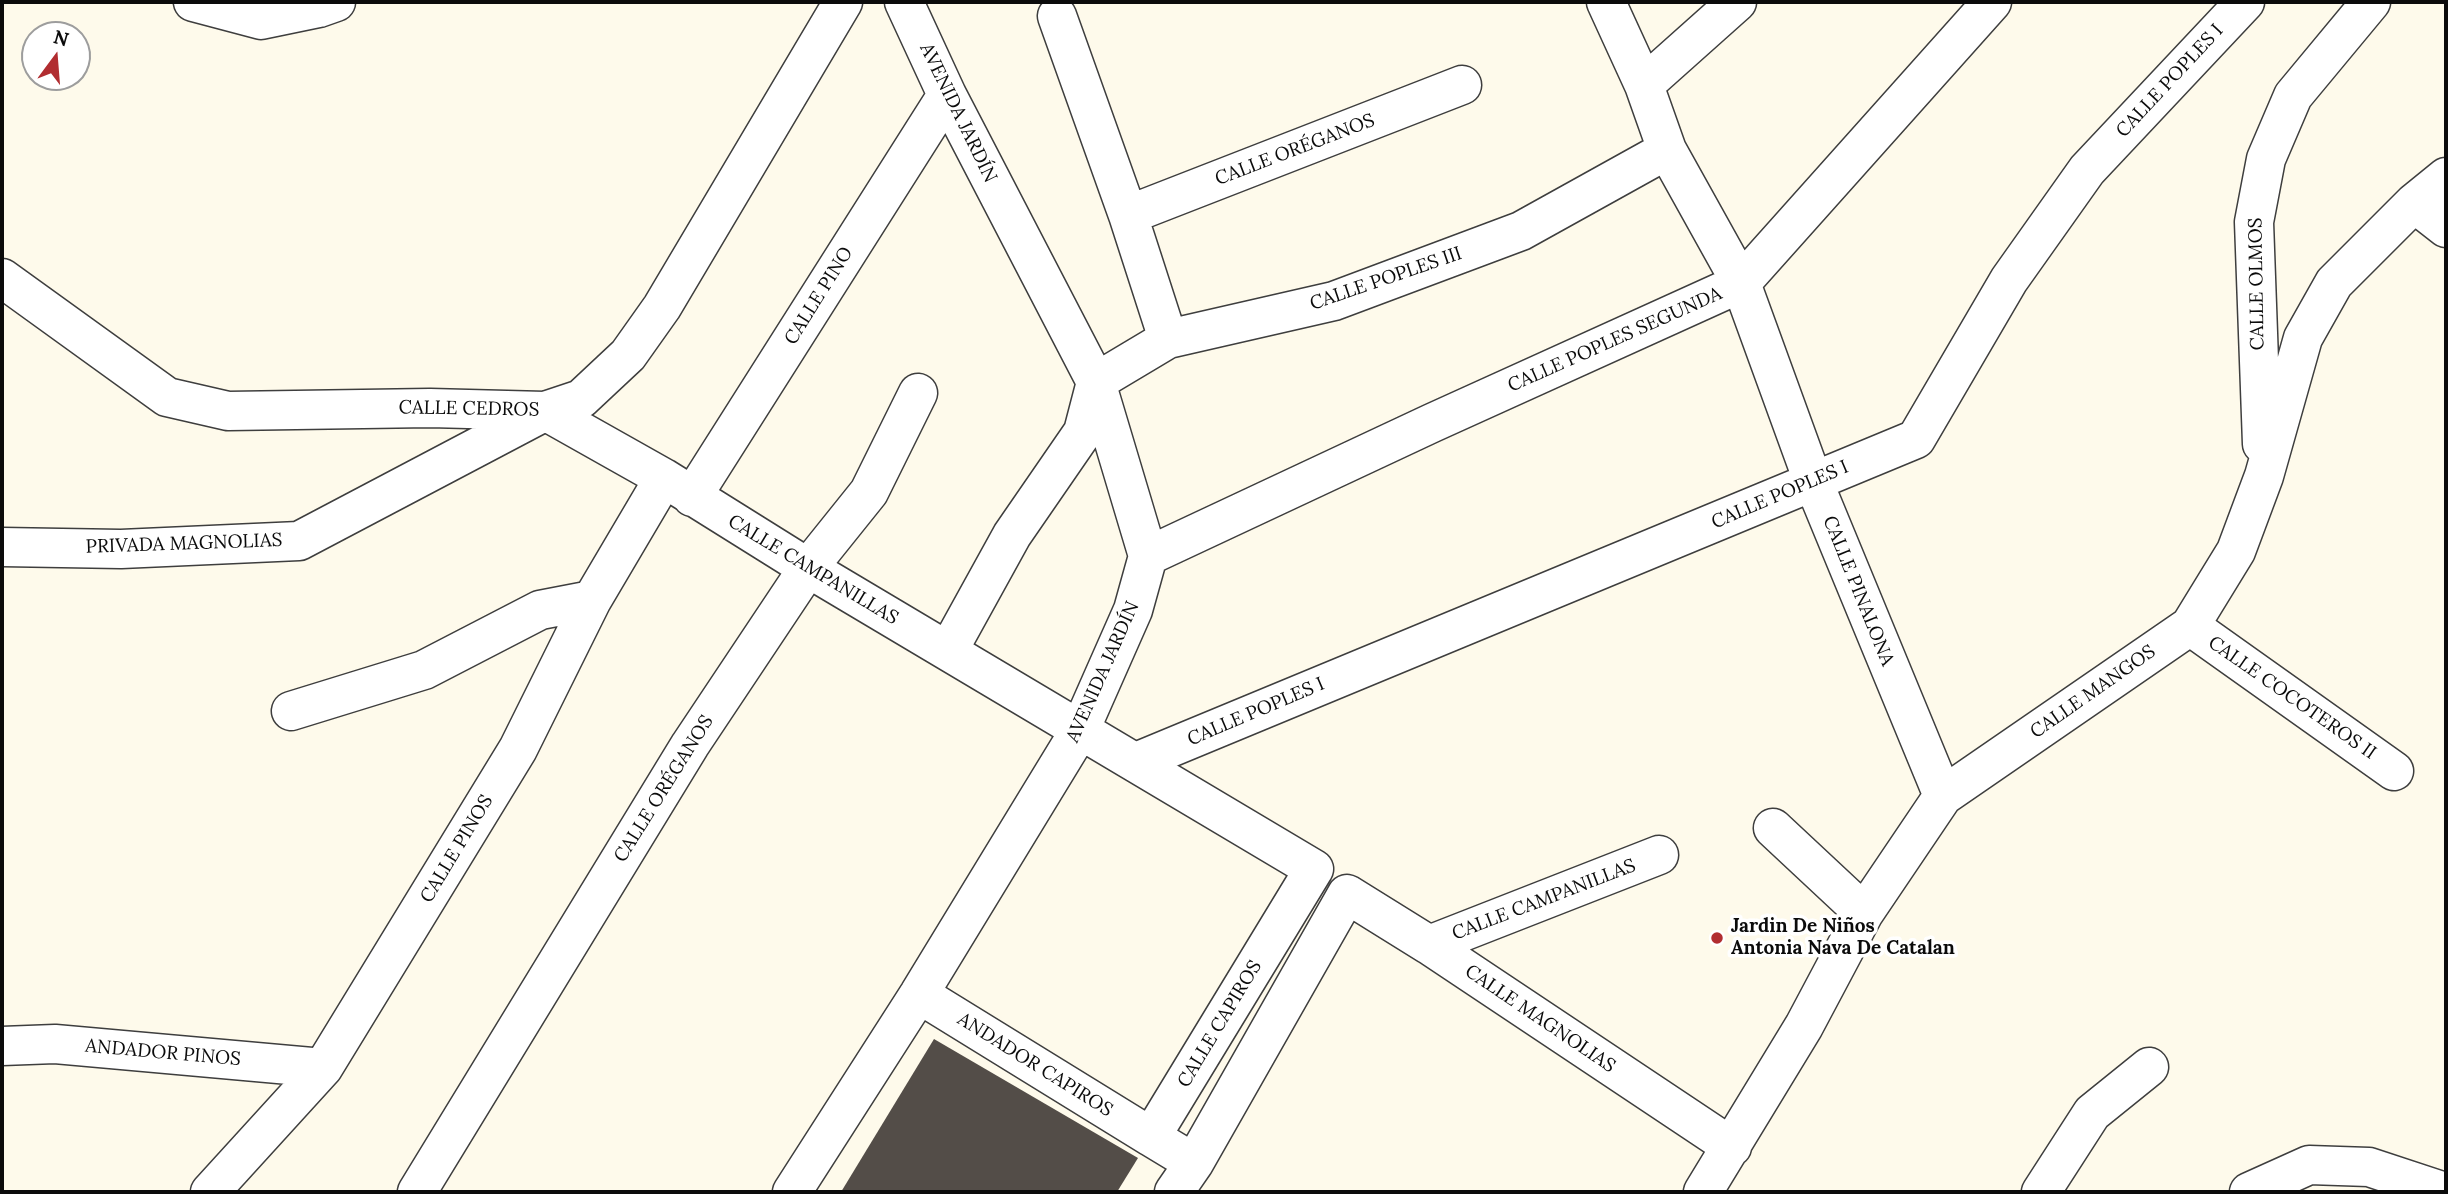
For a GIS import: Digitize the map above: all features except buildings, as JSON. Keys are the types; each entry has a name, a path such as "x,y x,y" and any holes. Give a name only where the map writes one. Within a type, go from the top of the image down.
{"street":[{"path":"193,2 261,20 336,2"},
{"name":"CALLE CEDROS","path":"2,278 167,397 228,411 430,408 545,411 581,399 628,355 662,307 843,2"},
{"name":"AVENIDA JARDÍN","path":"792,1192 919,994 1080,730 1133,610 1148,556 1096,382 947,94 904,2"},
{"name":"CALLE PINALONA","path":"1606,2 1644,85 1667,150 1741,283 1813,481 1943,796"},
{"path":"1644,85 1737,2"},
{"name":"CALLE POPLES SEGUNDA","path":"1148,556 1741,283 1992,2"},
{"name":"CALLE POPLES I","path":"1136,762 1916,439 2009,280 2087,170 2245,2"},
{"name":"CALLE OLMOS","path":"2264,476 2254,222 2266,159 2293,96 2371,2"},
{"path":"1057,16 1128,215 1168,339"},
{"name":"CALLE ORÉGANOS","path":"1128,215 1462,85"},
{"name":"CALLE PINO","path":"678,487 947,94"},
{"name":"CALLE POPLES III","path":"1096,382 1168,339 1334,301 1508,236 1667,150"},
{"name":"CALLE MANGOS","path":"1703,1192 1804,1026 1864,913 1943,796 2190,626 2236,551 2264,476 2303,338 2334,283 2414,203 2446,177"},
{"path":"2414,203 2446,228"},
{"path":"948,651 1012,535 1083,432 1096,382"},
{"name":"CALLE ORÉGANOS","path":"417,1192 690,745 808,568 869,492 918,393"},
{"name":"CALLE CAMPANILLAS","path":"545,411 678,487 1080,730"},
{"name":"PRIVADA MAGNOLIAS","path":"2,547 121,549 299,541 545,411"},
{"name":"CALLE PINOS","path":"210,1192 323,1068 518,749 592,600 678,487"},
{"path":"291,711 424,670 540,610 592,600"},
{"name":"CALLE COCOTEROS II","path":"2190,626 2394,771"},
{"path":"1080,730 1136,762"},
{"name":"CALLE CAPIROS","path":"1136,762 1314,869 1151,1137"},
{"path":"1773,828 1864,913"},
{"name":"CALLE CAMPANILLAS","path":"1429,944 1659,855"},
{"name":"CALLE MAGNOLIAS","path":"1184,1177 1347,894 1429,944 1732,1147"},
{"name":"ANDADOR CAPIROS","path":"919,994 1151,1137"},
{"name":"ANDADOR PINOS","path":"2,1046 55,1044 323,1068"},
{"path":"2041,1192 2092,1113 2149,1067"},
{"path":"1151,1137 1184,1177"},
{"path":"2249,1192 2309,1165 2363,1180 2445,1192"}],"place":[{"name":"Jardin De Niños Antonia Nava De Catalan","path":"1717,938"}]}
